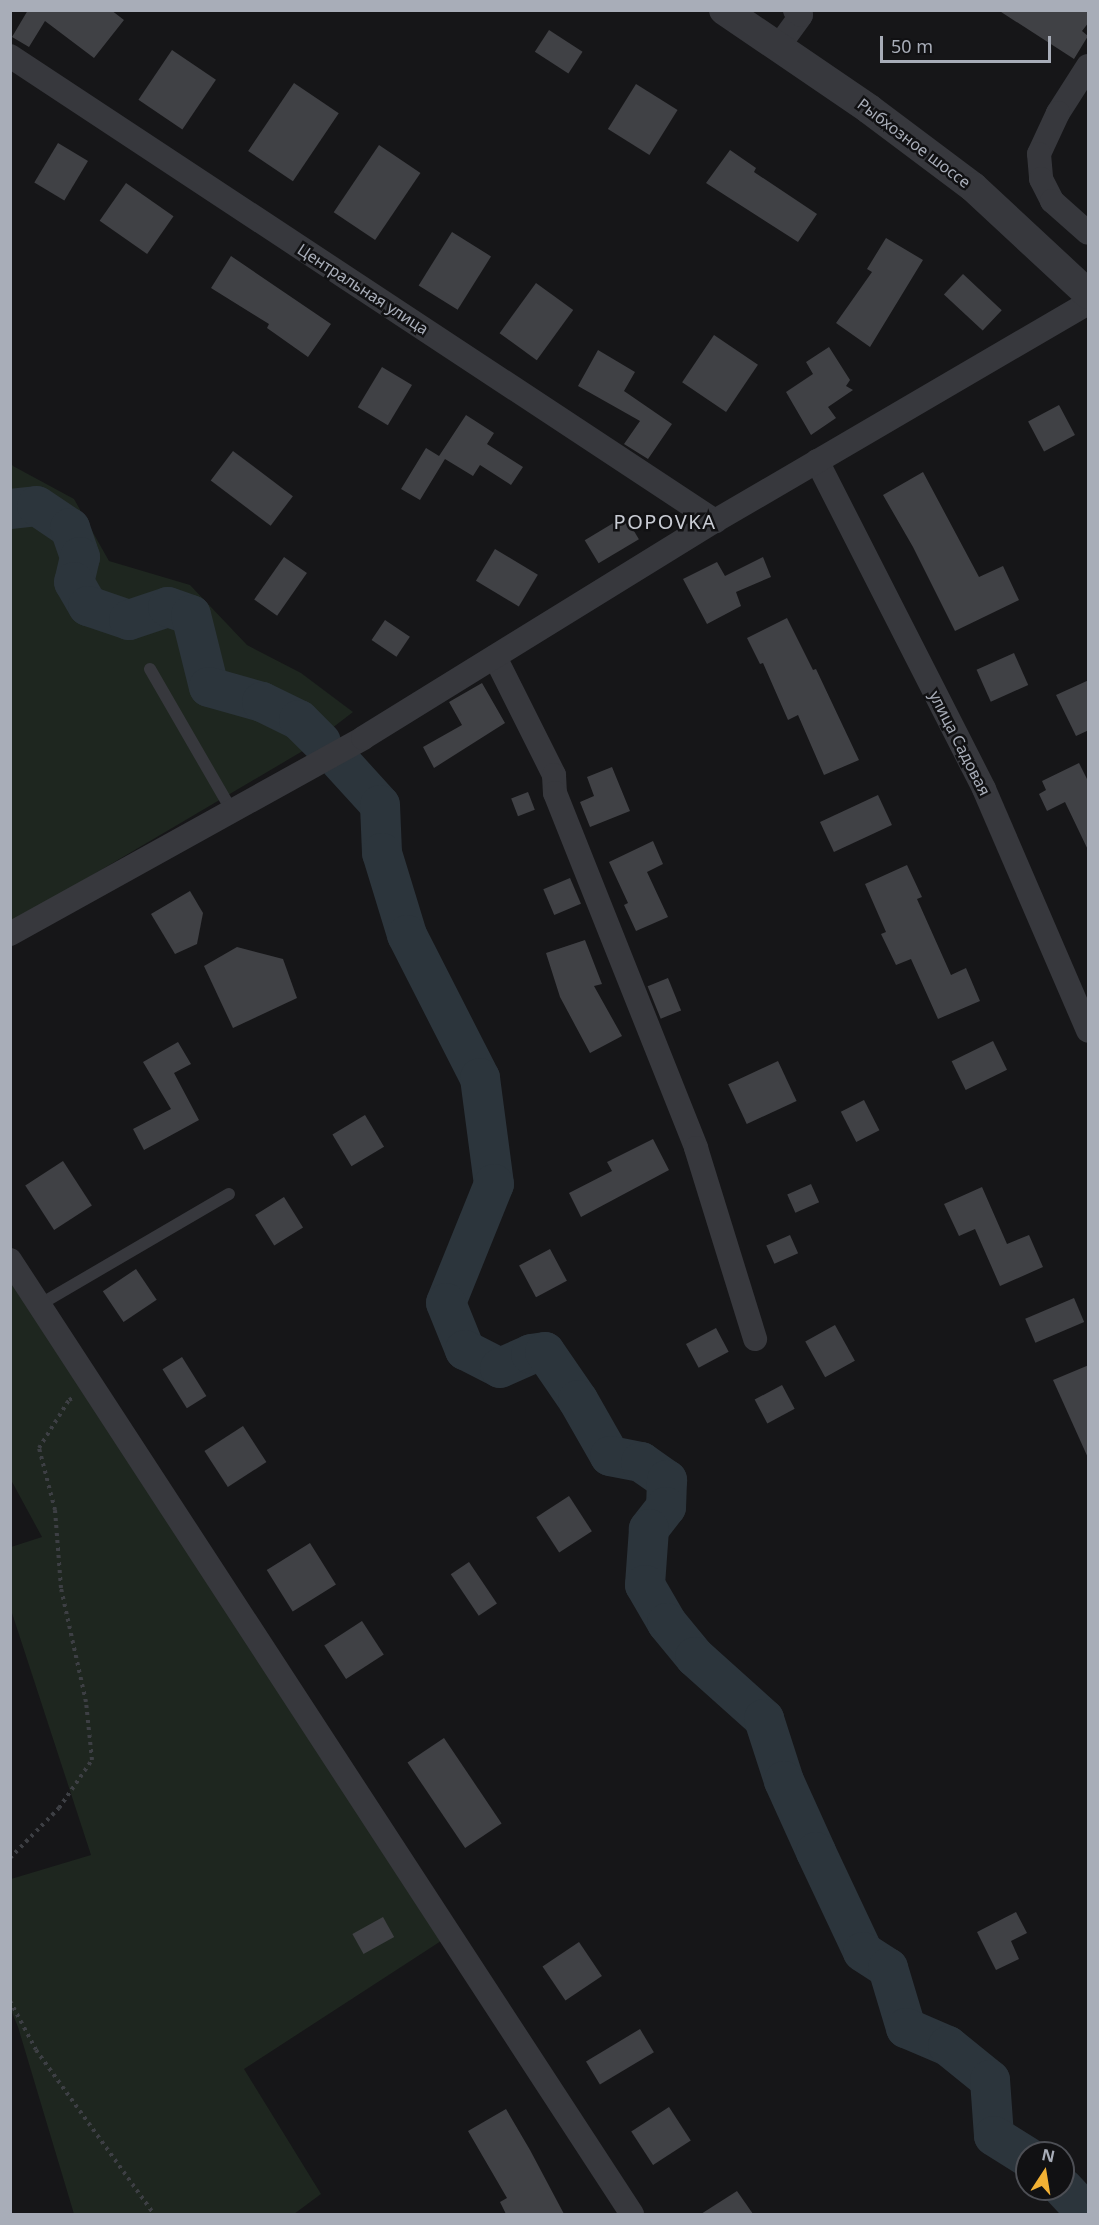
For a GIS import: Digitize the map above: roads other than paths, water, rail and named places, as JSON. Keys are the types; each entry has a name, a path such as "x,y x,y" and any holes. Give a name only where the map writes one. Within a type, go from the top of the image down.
{"street":[{"name":"Рыбхозное шоссе","path":"724,10 869,109 973,187 1089,294"},
{"path":"778,47 801,15 795,10"},
{"name":"Центральная улица","path":"10,56 715,522"},
{"path":"1089,66 1058,113 1039,154 1041,179 1052,201 1089,233"},
{"path":"10,934 363,738 715,522 1089,303"},
{"name":"улица Садовая","path":"817,461 984,789 1089,1031"},
{"path":"495,657 554,775 555,793 696,1148 755,1339"},
{"path":"10,1260 632,2214"}],"lane":[{"path":"150,669 232,811"},
{"path":"39,1305 229,1194"}],"waterway":[{"path":"10,509 37,506 70,528 80,557 74,582 88,606 129,620 168,607 191,615 209,687 262,702 299,720 321,742"},
{"path":"340,761 380,805 382,853 407,935 480,1078 494,1184 446,1303 465,1350 500,1368 531,1354 545,1352 578,1400 610,1456 641,1462 667,1480 666,1507 649,1529 645,1585 667,1623 695,1657 764,1719 784,1781 863,1952 888,1968 906,2028 948,2046 990,2080 994,2136 1015,2149"},
{"path":"1075,2201 1087,2214"}],"district":[{"name":"POPOVKA","path":"665,521"}]}
